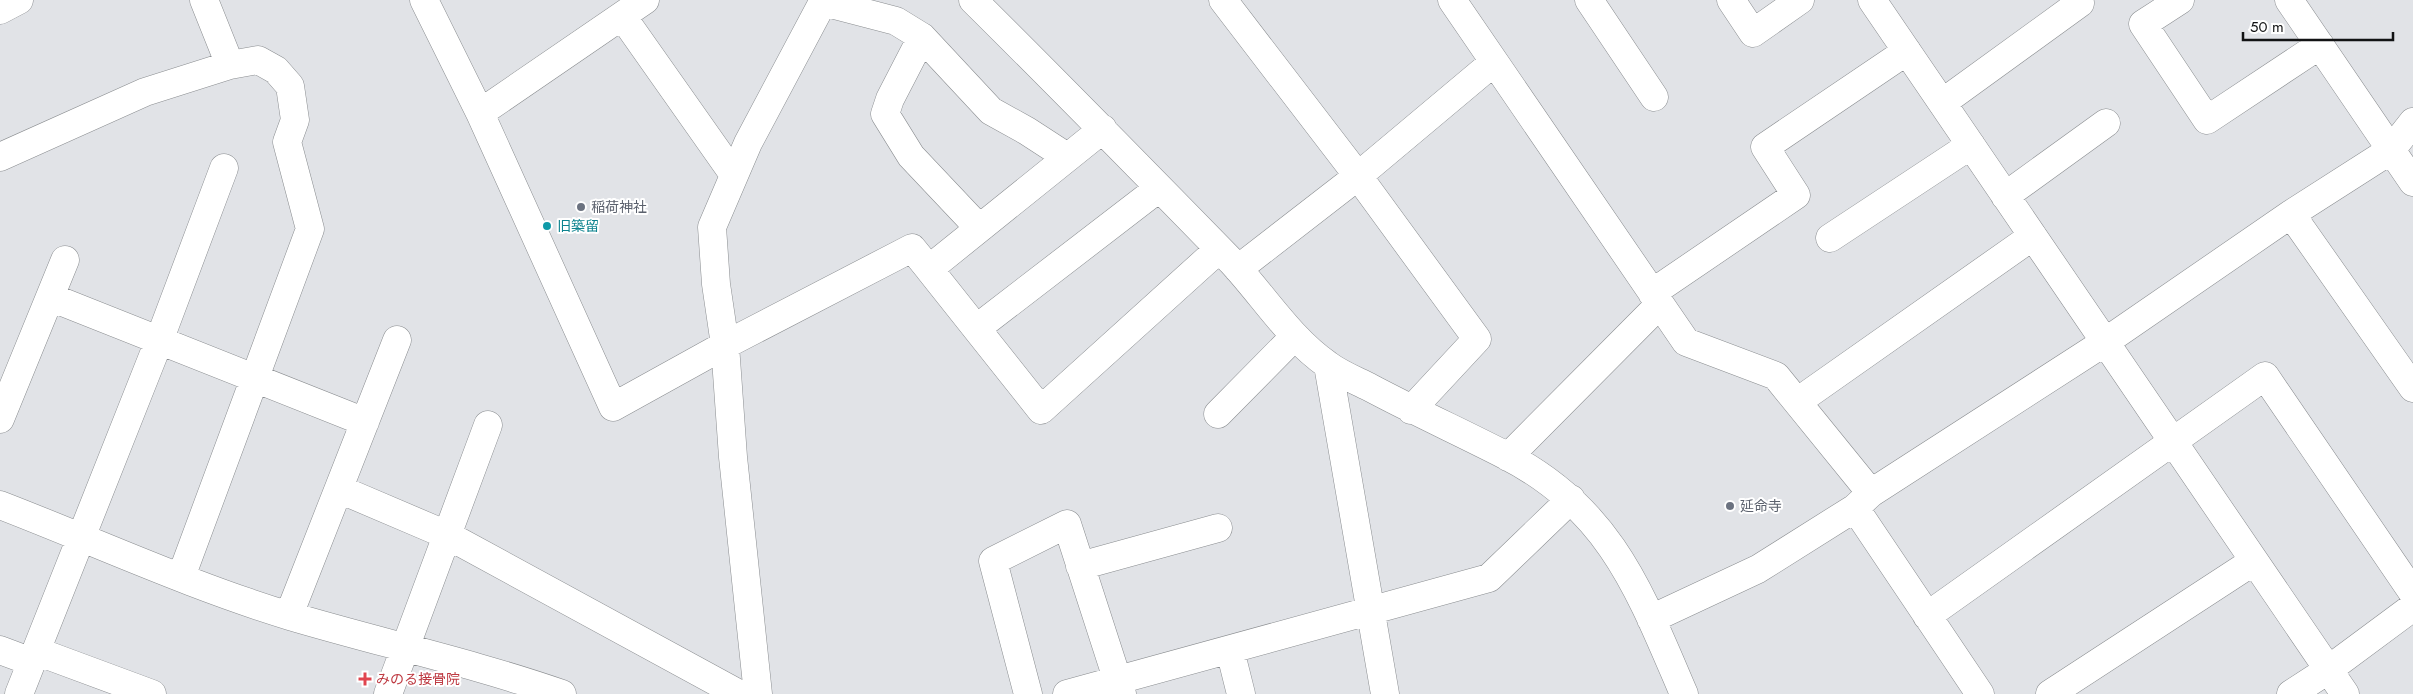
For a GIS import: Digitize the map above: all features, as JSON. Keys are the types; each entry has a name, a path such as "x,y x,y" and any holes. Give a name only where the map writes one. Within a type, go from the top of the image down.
{"street":[{"path":"0,10 19,0"},
{"path":"204,0 230,64"},
{"path":"424,0 480,113 613,407 725,345 912,248 1041,410 1219,249"},
{"path":"480,113 645,0"},
{"path":"973,0 1103,129 1238,269 1296,336 1328,365 1410,410 1508,457 1550,482 1571,499 1601,531 1632,579 1684,694"},
{"path":"1223,0 1358,176 1477,339 1410,410"},
{"path":"1589,0 1654,96"},
{"path":"1731,0 1753,33 1800,0"},
{"path":"2180,0 2143,24 2207,120 2320,45"},
{"path":"2289,0 2413,182"},
{"path":"758,694 733,457 725,345 716,284 712,227 748,144 823,1 896,21 922,38 991,111 1027,131 1067,157"},
{"path":"1458,2 1494,62 1686,342 1776,376 1797,402 1863,500 1927,616 1980,694"},
{"path":"1880,3 1907,51 2345,694"},
{"path":"1942,103 2080,3"},
{"path":"622,16 734,175"},
{"path":"922,38 890,98 885,114 911,156 979,228"},
{"path":"1508,457 1656,299 1796,195 1765,147 1907,51"},
{"path":"0,157 144,92 230,64 258,60 276,70 290,86 295,120 287,142 310,229 181,576"},
{"path":"1238,269 1358,176 1494,62"},
{"path":"1651,619 1758,569 2105,342 2292,214 2391,150 2413,122"},
{"path":"2005,196 2106,123"},
{"path":"929,269 1103,129"},
{"path":"1830,238 1971,145"},
{"path":"19,694 159,340 224,168"},
{"path":"977,328 1159,188"},
{"path":"2292,214 2413,388"},
{"path":"1797,402 2033,236"},
{"path":"0,419 65,260"},
{"path":"50,297 365,422"},
{"path":"1218,414 1296,336"},
{"path":"289,616 397,340"},
{"path":"1328,365 1385,694"},
{"path":"1927,616 2265,376 2413,593"},
{"path":"388,694 488,425"},
{"path":"339,489 447,536 739,694"},
{"path":"1067,694 1120,687 1230,650 1489,578 1571,499"},
{"path":"0,505 289,616 511,676 562,694"},
{"path":"1028,694 994,561 1067,524 1120,687"},
{"path":"1080,566 1218,528"},
{"path":"2050,694 2254,561"},
{"path":"2291,694 2328,670 2413,608"},
{"path":"0,650 34,656 141,692"},
{"path":"1230,650 1241,694"}],"place":[{"name":"稲荷神社","path":"581,207"},
{"name":"旧築留","path":"547,226"},
{"name":"延命寺","path":"1730,506"},
{"name":"みのる接骨院","path":"365,679"}]}
